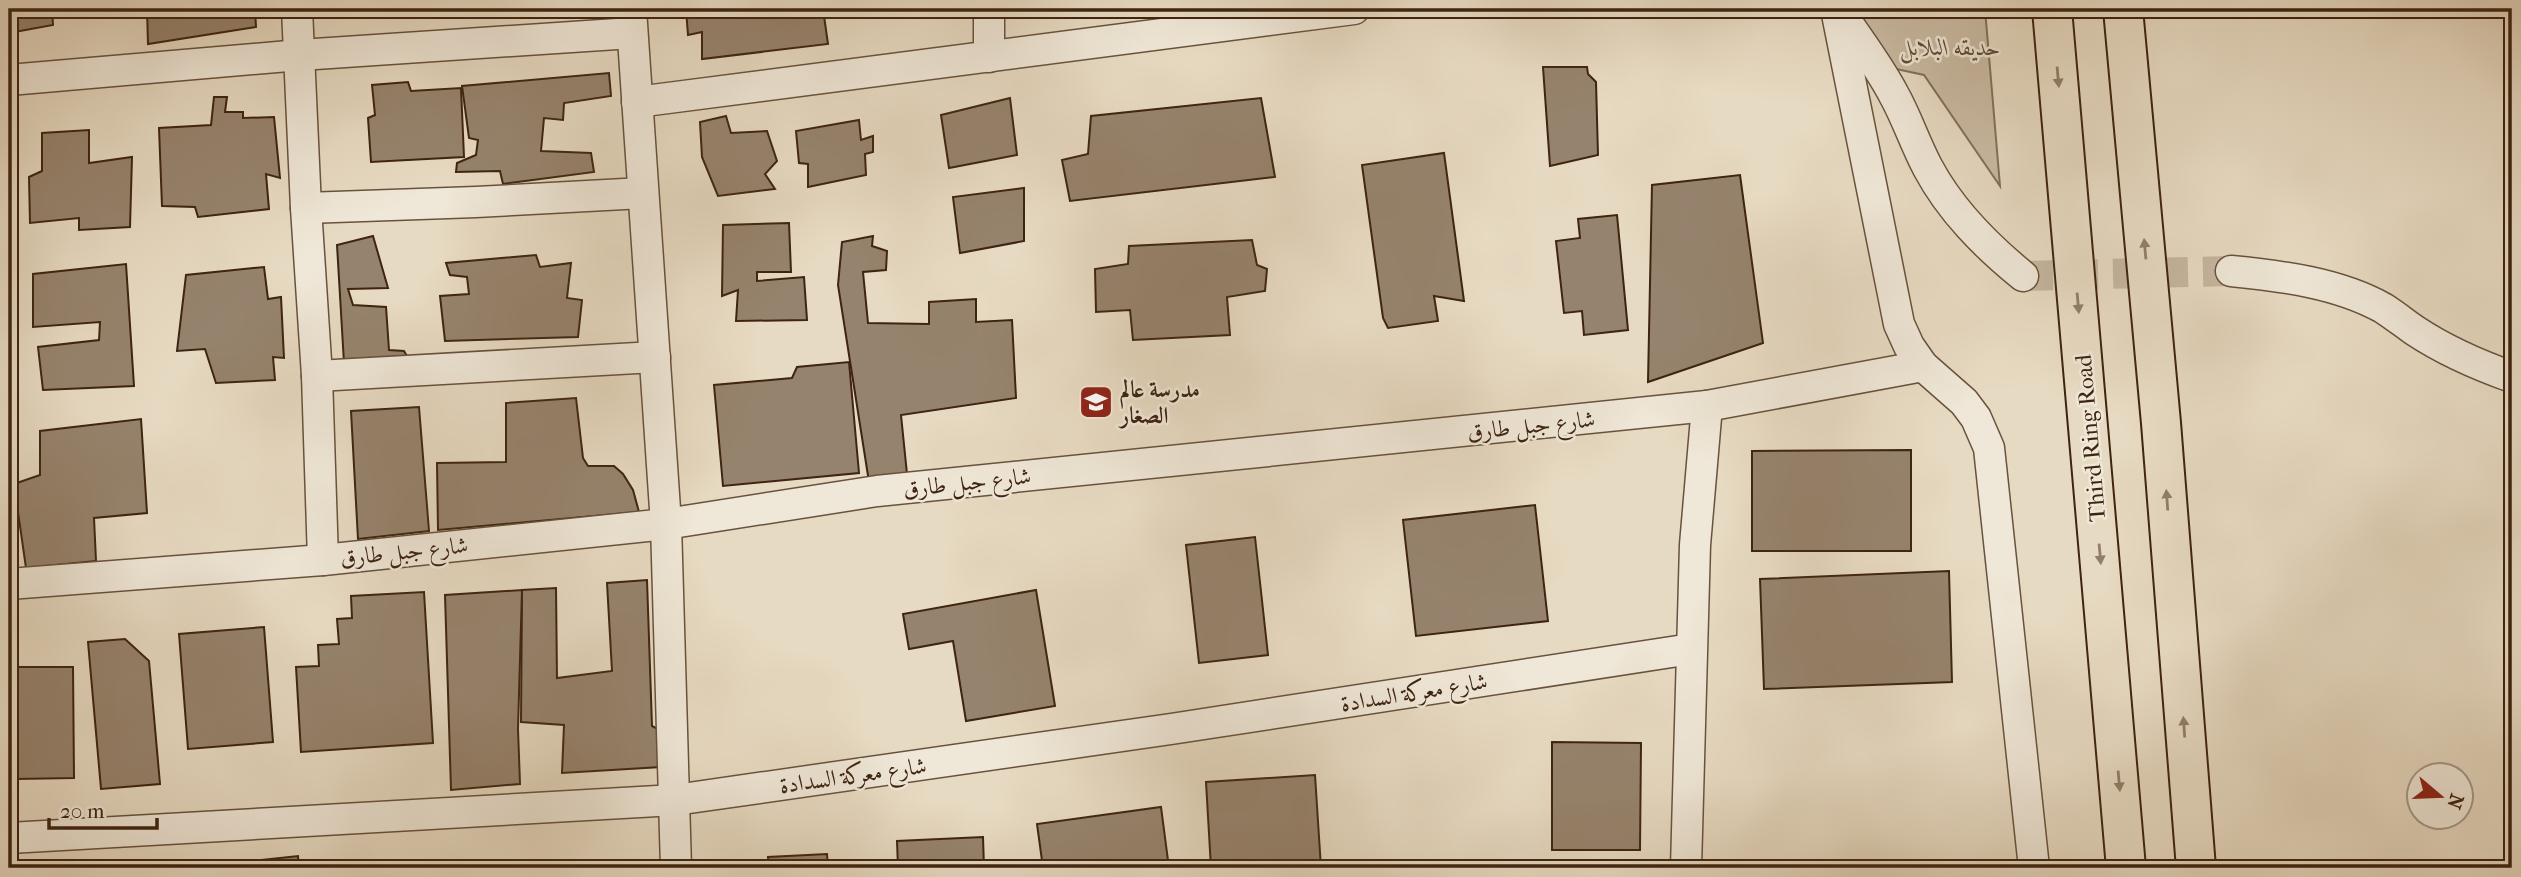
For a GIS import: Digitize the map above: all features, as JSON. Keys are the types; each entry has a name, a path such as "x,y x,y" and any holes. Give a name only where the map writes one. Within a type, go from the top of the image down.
{"highway":[{"name":"Third Ring Road","path":"2052,9 2126,868"},
{"path":"2123,9 2161,422 2196,868"}],"street":[{"path":"297,9 317,376 323,560"},
{"path":"989,9 989,57"},
{"path":"637,102 1354,9"},
{"path":"1837,9 1893,94 1928,168 1947,198 1969,227 2023,276"},
{"path":"1837,9 1893,302 1909,346 1923,366 1964,402 1980,425 1989,448 2034,868"},
{"path":"9,80 300,55 631,21 666,524 676,868"},
{"path":"306,208 643,193"},
{"path":"2231,271 2309,282 2347,293 2383,308 2451,351 2512,377"},
{"path":"317,376 654,357"},
{"name":"شارع جبل طارق","path":"9,584 323,560 666,524 877,491 1707,406 1923,366"},
{"path":"1686,868 1695,545 1707,406"},
{"name":"شارع معركة السدادة","path":"9,838 675,800 1157,732 1691,649"}],"green space":[{"name":"حديقه البلابل","path":"1857,9 1985,9 2000,186 1924,75 1868,63"}],"building":[{"path":"9,9 52,9 53,25 9,33"},
{"path":"147,9 255,9 256,27 148,44"},
{"path":"376,9 491,9 491,16 375,17"},
{"path":"686,9 823,9 828,44 702,59 702,32 688,35"},
{"path":"1543,67 1587,67 1588,74 1596,82 1598,155 1550,166"},
{"path":"609,73 611,96 564,103 563,120 544,118 541,151 591,153 594,172 503,184 500,171 456,172 457,163 476,155 478,140 469,138 462,86"},
{"path":"408,82 411,91 461,88 464,157 371,162 368,118 375,115 372,85"},
{"path":"214,97 227,97 225,112 243,112 243,118 274,117 280,178 266,174 269,209 198,217 195,207 162,206 159,128 211,125"},
{"path":"1010,98 1017,155 949,168 941,115"},
{"path":"1261,98 1275,177 1070,201 1062,160 1088,154 1091,116"},
{"path":"726,116 731,133 767,131 777,161 765,174 775,189 718,196 702,157 700,122"},
{"path":"859,120 861,140 873,136 873,152 865,154 866,175 808,187 808,164 799,163 796,131"},
{"path":"89,130 89,163 132,157 130,227 79,230 79,218 30,223 29,177 42,171 42,133"},
{"path":"1444,153 1464,301 1434,296 1438,321 1388,328 1383,318 1362,165"},
{"path":"1740,175 1763,343 1648,382 1652,185"},
{"path":"1024,188 1024,241 960,253 953,197"},
{"path":"1617,215 1628,330 1584,335 1582,311 1564,313 1556,241 1580,238 1578,219"},
{"path":"789,223 791,272 757,272 757,281 804,277 807,320 736,321 738,290 722,296 723,225"},
{"path":"373,236 388,288 348,289 353,305 386,307 389,350 404,351 411,363 344,363 337,245"},
{"path":"873,236 872,246 887,251 886,270 863,272 868,323 929,324 929,302 976,299 976,322 1012,320 1016,398 901,415 907,474 869,482 838,285 842,242"},
{"path":"1252,240 1257,265 1267,269 1265,291 1227,297 1230,335 1133,340 1130,310 1096,312 1095,269 1128,264 1129,246"},
{"path":"536,255 540,267 571,263 567,298 582,300 578,337 445,341 440,296 469,294 467,277 450,275 446,263"},
{"path":"126,264 134,386 43,390 38,347 99,340 100,322 33,327 33,274"},
{"path":"264,267 268,299 281,297 284,358 273,357 275,380 216,383 205,349 177,351 186,275"},
{"path":"849,362 859,473 723,486 714,385 792,378 797,367"},
{"path":"576,398 583,458 588,466 614,466 623,474 633,490 639,512 438,530 437,463 506,462 506,403"},
{"path":"419,407 429,531 358,539 351,411"},
{"path":"141,419 147,513 94,518 96,561 26,568 14,484 40,475 40,431"},
{"path":"1911,450 1911,551 1752,551 1752,451"},
{"path":"1535,505 1548,621 1416,636 1403,520"},
{"path":"1255,537 1268,655 1199,663 1186,545"},
{"path":"1949,571 1952,682 1764,689 1760,579"},
{"path":"647,580 652,726 662,731 661,767 562,773 564,725 521,722 522,590 556,588 557,678 612,671 607,583"},
{"path":"522,590 518,729 520,784 451,790 445,595"},
{"path":"1036,590 1055,706 966,721 953,641 909,649 903,614"},
{"path":"424,592 433,743 301,752 296,667 319,666 318,645 339,644 337,619 352,618 351,596"},
{"path":"264,627 273,742 188,749 179,634"},
{"path":"125,639 149,661 160,784 101,789 88,642"},
{"path":"15,667 73,667 74,778 16,779"},
{"path":"1552,742 1641,743 1640,850 1552,850"},
{"path":"1315,775 1321,868 1211,868 1206,782"},
{"path":"1161,807 1169,868 1043,868 1037,824"},
{"path":"983,837 984,868 898,868 897,841"},
{"path":"827,854 828,868 769,868 768,857"},
{"path":"298,856 299,868 223,868 223,864"},
{"path":"1777,864 1916,864 1916,868 1777,868"}],"tunnel":[{"path":"2023,276 2231,271"}],"place":[{"name":"مدرسة عالم الصغار","path":"1096,402"}]}
